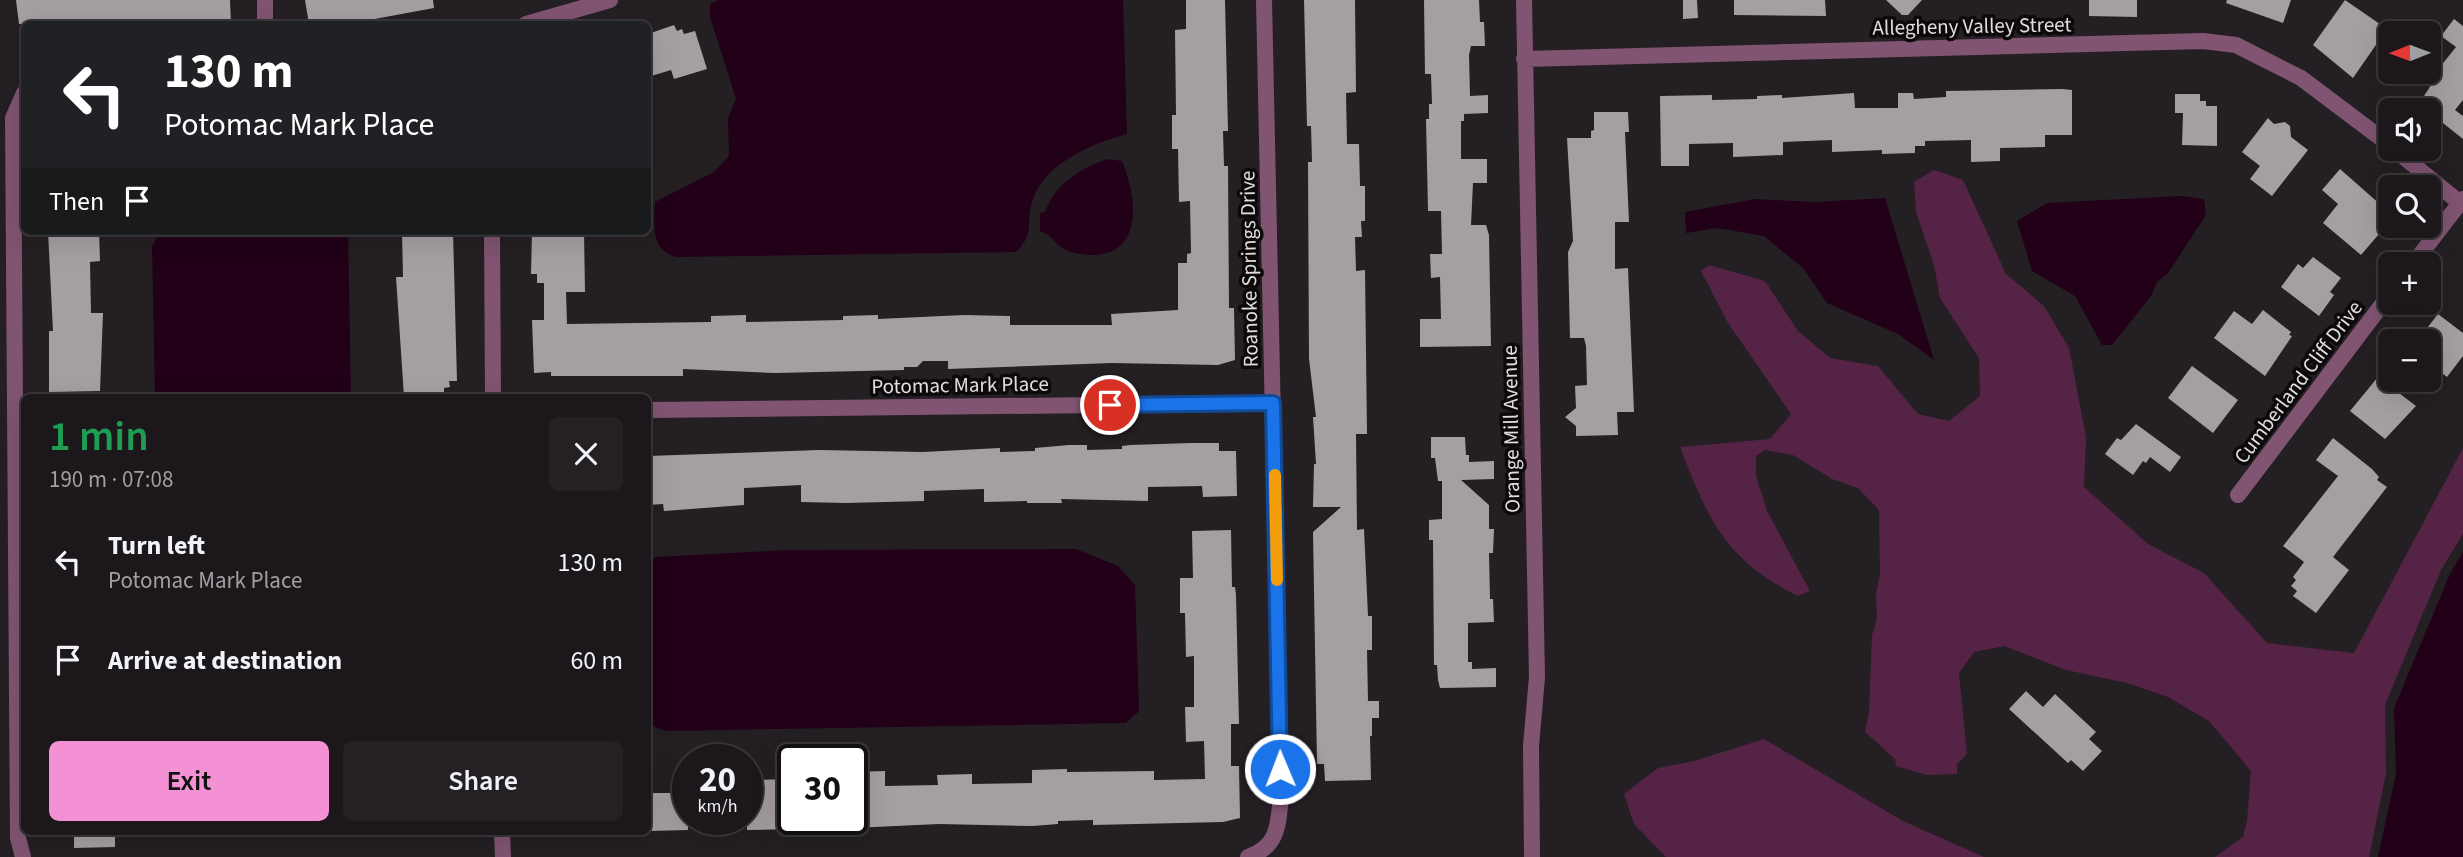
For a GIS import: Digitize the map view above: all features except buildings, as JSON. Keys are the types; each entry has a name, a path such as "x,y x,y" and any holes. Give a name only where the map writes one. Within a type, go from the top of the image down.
{"street":[{"path":"265,0 265,21"},
{"path":"536,21 610,0"},
{"name":"Roanoke Springs Drive","path":"1248,857 1268,847 1278,826 1281,795 1264,0"},
{"name":"Orange Mill Avenue","path":"1524,0 1537,677 1531,746 1532,857"},
{"name":"Allegheny Valley Street","path":"1524,59 2203,41 2236,45 2301,78 2378,136"},
{"path":"21,100 13,118 18,838 23,857"},
{"name":"Allegheny Valley Street","path":"2411,161 2462,201"},
{"path":"2422,252 2462,201"},
{"path":"492,235 493,394"},
{"name":"Cumberland Cliff Drive","path":"2238,495 2378,310"},
{"name":"Potomac Mark Place","path":"651,410 1273,403"},
{"path":"502,835 503,857"}],"shaded area":[{"path":"719,0 1123,0 1127,134 1099,143 1070,157 1047,176 1032,202 1026,239 1016,252 675,257 657,242 654,227 655,202 714,172 729,156 728,118 736,99 710,17 710,4"},
{"path":"1107,159 1122,161 1128,179 1133,215 1130,231 1123,243 1111,252 1094,255 1066,250 1040,231 1040,213 1045,212 1055,193 1070,179"},
{"path":"1934,170 1963,180 2006,274 2044,306 2069,348 2086,437 2084,487 2148,544 2204,573 2267,643 2354,653 2463,448 2463,534 2441,570 2385,705 2386,773 2369,857 2215,857 2243,837 2251,771 2209,721 2168,697 2127,683 2066,670 2004,646 1974,652 1959,673 1967,754 1957,764 1957,774 1927,775 1896,766 1895,759 1865,732 1869,713 1872,635 1877,619 1876,594 1880,574 1879,510 1858,488 1832,479 1793,455 1765,450 1756,456 1756,476 1767,511 1810,591 1798,596 1773,582 1753,568 1722,535 1700,496 1680,447 1770,439 1791,414 1728,323 1701,271 1709,265 1765,281 1798,331 1830,358 1878,366 1918,414 1949,421 1980,396 1979,358 1940,298 1934,265 1916,212 1914,182"},
{"path":"2181,196 2204,199 2206,215 2168,273 2157,282 2151,296 2112,345 2102,345 2075,296 2032,271 2017,221 2047,203"},
{"path":"1885,198 1934,360 1898,334 1827,303 1803,268 1764,236 1718,228 1686,233 1685,212 1755,199 1814,202"},
{"path":"159,235 348,235 351,394 155,394 152,246"},
{"path":"1076,549 1118,566 1135,585 1139,711 1126,723 667,731 651,726 651,561 656,557 788,550"},
{"path":"2463,552 2463,857 2378,857 2396,774 2394,708 2450,574"},
{"path":"1764,739 1903,821 1984,857 1666,857 1634,824 1624,794 1658,768 1694,761"}],"slow traffic":[{"path":"1275,475 1277,580"}],"route":[{"path":"1110,405 1273,403 1280,769"}]}
